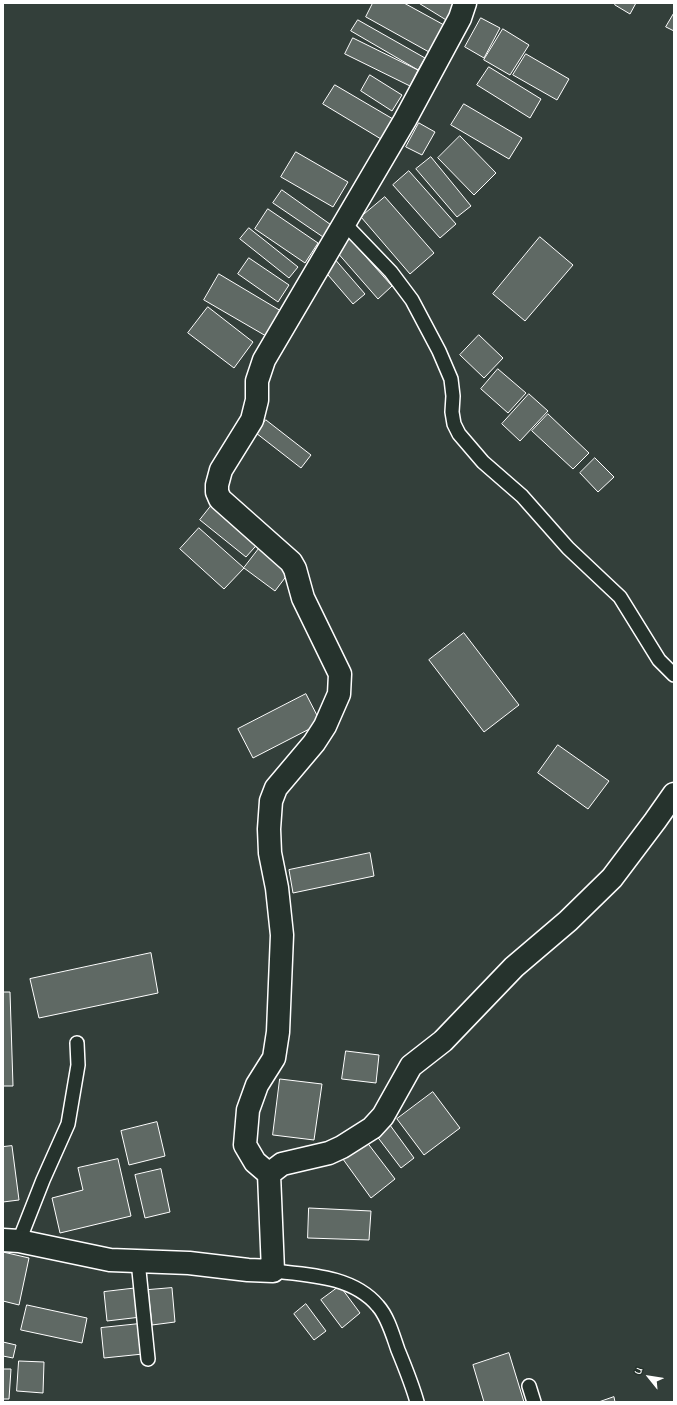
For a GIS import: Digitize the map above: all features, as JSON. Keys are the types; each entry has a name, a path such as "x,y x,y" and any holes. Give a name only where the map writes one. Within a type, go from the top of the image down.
{"street":[{"path":"11,1240 110,1260 189,1263 248,1270 274,1270 269,1174 255,1162 245,1145 248,1110 257,1085 274,1058 278,1032 282,936 277,888 270,853 269,829 271,801 276,788 314,743 325,726 339,694 340,674 304,598 295,569 291,562 220,499 216,485 221,470 252,420 257,394 256,381 264,360 405,120 460,18 465,3"},
{"path":"269,1174 282,1164 342,1147 372,1128 383,1116 411,1066 443,1041 514,967 568,922 612,878 674,794"}],"lane":[{"path":"345,224 391,272 412,300 451,379 453,396 452,412 454,424 459,434 483,462 522,496 568,548 620,597 659,660 674,675"},
{"path":"11,1240 43,1180 68,1124 78,1065 78,1043"},
{"path":"138,1261 148,1359"},
{"path":"274,1270 330,1278 352,1286 364,1293 378,1306 389,1326 421,1401"},
{"path":"529,1386 534,1402"}],"building":[{"path":"373,3 404,3 444,25 429,52 366,17"},
{"path":"419,3 458,3 447,20"},
{"path":"616,3 636,3 630,14 615,5"},
{"path":"674,13 674,31 666,27"},
{"path":"481,18 500,28 484,58 465,47"},
{"path":"358,20 425,58 418,70 351,31"},
{"path":"503,29 529,45 510,75 484,60"},
{"path":"353,38 418,70 410,86 345,54"},
{"path":"526,54 569,79 557,100 513,75"},
{"path":"489,67 541,99 530,118 477,85"},
{"path":"370,75 402,95 392,111 361,91"},
{"path":"335,85 393,119 381,139 323,104"},
{"path":"464,104 522,138 509,159 451,125"},
{"path":"419,123 435,132 422,155 406,147"},
{"path":"460,136 496,173 474,195 438,158"},
{"path":"296,152 348,182 333,207 281,177"},
{"path":"431,157 471,206 457,217 416,169"},
{"path":"409,171 456,224 440,238 393,185"},
{"path":"282,190 334,227 326,239 273,203"},
{"path":"385,197 434,253 410,274 361,217"},
{"path":"268,209 318,243 305,263 255,229"},
{"path":"249,228 298,267 289,278 240,239"},
{"path":"540,237 573,265 525,321 493,294"},
{"path":"350,239 392,286 378,299 336,251"},
{"path":"333,257 365,294 353,304 322,268"},
{"path":"249,258 289,285 278,302 238,274"},
{"path":"219,274 281,311 266,336 204,300"},
{"path":"208,307 253,342 234,368 188,333"},
{"path":"479,335 503,358 484,378 460,355"},
{"path":"498,369 526,393 508,413 481,389"},
{"path":"529,394 548,411 520,441 502,424"},
{"path":"548,414 589,453 573,469 532,431"},
{"path":"266,420 311,455 301,468 256,433"},
{"path":"595,458 614,477 598,492 580,473"},
{"path":"215,501 262,539 246,557 200,520"},
{"path":"199,528 244,568 224,589 180,549"},
{"path":"261,546 291,570 275,591 244,568"},
{"path":"464,633 519,705 484,732 429,660"},
{"path":"306,694 321,723 253,758 238,729"},
{"path":"558,745 609,781 588,809 538,773"},
{"path":"370,853 374,876 293,893 289,870"},
{"path":"151,953 158,993 39,1018 30,979"},
{"path":"3,992 10,992 13,1086 3,1086"},
{"path":"346,1051 379,1055 376,1083 342,1079"},
{"path":"280,1079 322,1084 314,1140 273,1135"},
{"path":"433,1092 460,1128 424,1155 397,1119"},
{"path":"387,1121 414,1158 401,1168 373,1131"},
{"path":"157,1122 165,1156 129,1165 121,1131"},
{"path":"363,1137 395,1179 371,1198 340,1155"},
{"path":"12,1146 19,1200 3,1202 3,1147"},
{"path":"118,1159 131,1216 60,1233 52,1198 83,1190 78,1168"},
{"path":"161,1169 170,1212 145,1218 135,1175"},
{"path":"309,1208 371,1211 369,1240 308,1238"},
{"path":"3,1252 29,1258 19,1305 3,1301"},
{"path":"340,1286 360,1313 342,1328 321,1300"},
{"path":"138,1288 141,1317 107,1321 104,1292"},
{"path":"172,1288 175,1322 152,1325 148,1290"},
{"path":"306,1304 326,1331 314,1340 294,1314"},
{"path":"27,1305 87,1318 82,1343 21,1330"},
{"path":"139,1324 143,1354 104,1358 101,1328"},
{"path":"3,1342 16,1345 13,1358 3,1356"},
{"path":"509,1353 524,1402 484,1402 473,1365"},
{"path":"19,1361 44,1362 43,1393 17,1391"},
{"path":"3,1369 11,1369 9,1399 3,1399"},
{"path":"614,1397 615,1402 599,1402"}]}
